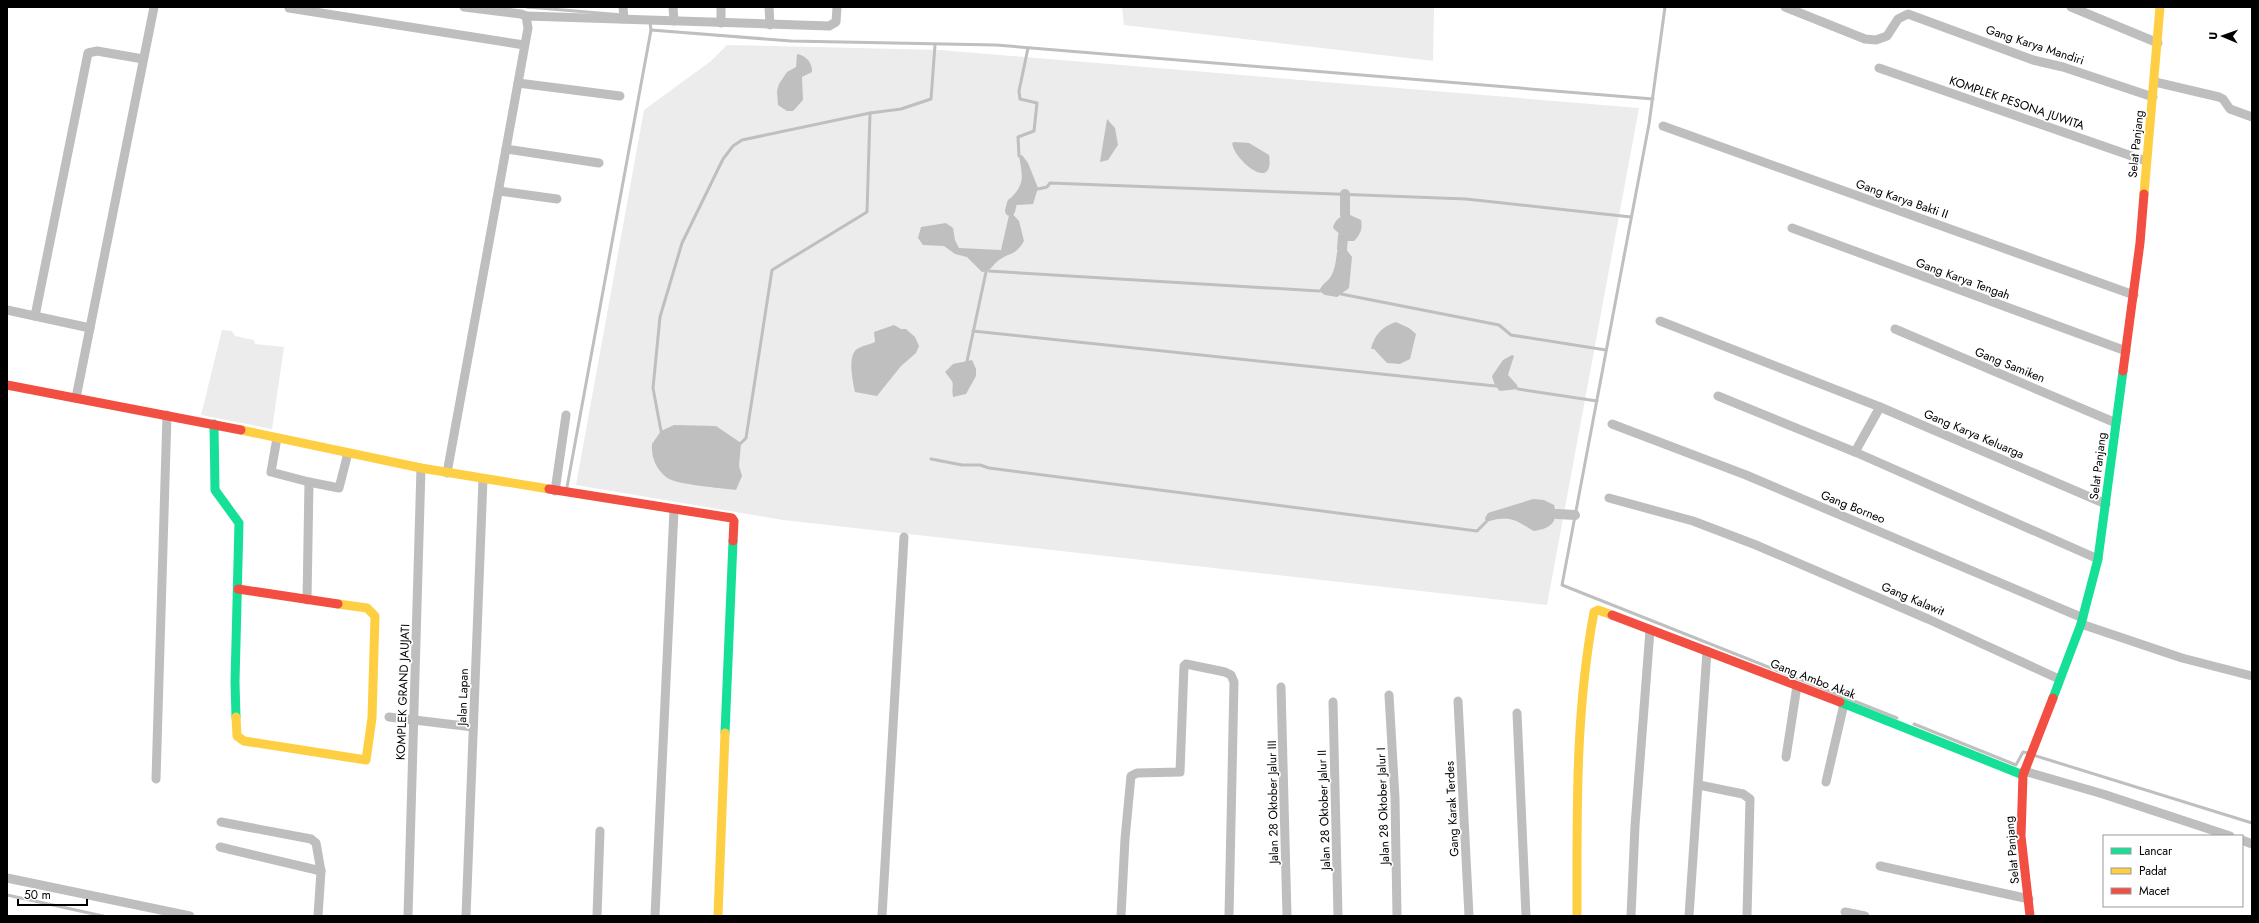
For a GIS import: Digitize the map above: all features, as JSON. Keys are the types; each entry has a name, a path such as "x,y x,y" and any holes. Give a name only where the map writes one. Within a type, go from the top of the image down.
{"street":[{"path":"76,398 154,7"},
{"path":"464,7 498,9 526,16 829,26 836,22 837,7"},
{"path":"547,7 547,17"},
{"path":"623,7 624,19"},
{"path":"672,7 674,21"},
{"path":"721,7 721,23"},
{"path":"769,7 770,25"},
{"name":"Gang Karya Mandiri","path":"1786,7 1871,41 1887,36 1898,19 1908,14 2033,60 2063,67 2153,97"},
{"path":"2071,7 2158,43"},
{"name":"Selat Panjang","path":"2030,916 2021,836 2024,773 2028,759 2082,621 2098,560 2134,296 2155,82 2160,7"},
{"path":"289,8 524,45"},
{"path":"447,473 528,28 526,16"},
{"path":"35,316 88,53 97,51 143,59"},
{"name":"KOMPLEK PESONA JUWITA","path":"1879,68 2146,162"},
{"path":"2155,82 2219,97 2223,99 2230,109 2252,117"},
{"path":"518,84 620,96"},
{"name":"Gang Karya Bakti II","path":"1662,126 2134,296"},
{"path":"506,149 599,164"},
{"path":"499,191 557,199"},
{"name":"Gang Karya Tengah","path":"1792,228 2126,351"},
{"path":"7,310 90,328"},
{"name":"Gang Karya Keluarga","path":"1660,321 1880,407 2106,504"},
{"name":"Gang Samiken","path":"1895,329 2116,423"},
{"path":"7,385 214,424 447,473 674,510 726,516 734,521 718,916"},
{"path":"1718,396 1855,452 2098,560"},
{"path":"1855,452 1880,407"},
{"path":"156,779 167,415"},
{"path":"555,491 566,415"},
{"path":"214,424 215,490 239,523 235,682 236,730 239,739 364,761 367,757 372,718 375,616 367,608 238,589"},
{"name":"Gang Borneo","path":"1612,424 1746,475 2082,621 2182,658 2252,676"},
{"path":"277,438 271,472 309,482 339,488 348,453"},
{"name":"KOMPLEK GRAND JAUJATI","path":"408,916 421,468"},
{"name":"Jalan Lapan","path":"466,916 483,479"},
{"path":"308,600 309,482"},
{"name":"Gang Kalawit","path":"1609,498 1693,521 1756,545 1928,619 2059,679"},
{"path":"656,916 674,510"},
{"path":"882,916 904,537"},
{"name":"Gang Ambo Akak","path":"1577,916 1576,798 1578,725 1586,657 1594,612 1602,611 2024,773"},
{"path":"1631,916 1635,826 1650,630"},
{"path":"1689,916 1707,651"},
{"path":"1121,916 1125,839 1131,776 1137,773 1180,772 1184,666 1186,664 1231,674 1234,682 1229,916"},
{"path":"1786,758 1797,686"},
{"name":"Jalan 28 Oktober Jalur III","path":"1281,687 1287,916"},
{"name":"Jalan 28 Oktober Jalur I","path":"1389,696 1395,798 1397,916"},
{"name":"Gang Karak Terdes","path":"1458,701 1469,916"},
{"name":"Jalan 28 Oktober Jalur II","path":"1333,702 1338,916"},
{"path":"1826,782 1844,704"},
{"path":"1517,713 1526,916"},
{"path":"389,717 474,727"},
{"path":"2024,773 2103,794 2227,835"},
{"path":"1698,786 1743,794 1750,799 1747,916"},
{"path":"221,822 311,839 316,843 321,871 318,916"},
{"path":"597,916 600,831"},
{"path":"220,847 321,871"},
{"path":"1880,866 2029,899"},
{"path":"7,878 190,916"},
{"path":"1845,912 1865,916"}],"shaded area":[{"path":"1122,7 1434,7 1433,61 1124,25"},
{"path":"727,45 940,50 1639,108 1547,605 783,520 576,485 644,110 711,61"},
{"path":"797,54 808,60 812,72 802,77 803,100 793,111 787,111 778,105 777,91 779,84 787,72 796,67"},
{"path":"1107,119 1115,128 1118,145 1108,160 1100,162"},
{"path":"1232,143 1249,143 1269,155 1269,166 1266,172 1261,173 1247,165 1235,151"},
{"path":"1022,155 1028,163 1038,188 1033,204 1018,205 1009,200 1018,189 1022,180 1019,156"},
{"path":"1010,211 1019,221 1024,241 1016,251 999,260 990,269 982,272 967,257 955,254 944,246 923,245 918,238 921,227 946,223 953,228 955,240 959,248 1001,250"},
{"path":"1350,215 1361,220 1362,223 1360,232 1354,241 1347,241 1333,228 1338,218"},
{"path":"1341,249 1346,249 1352,257 1349,288 1337,297 1325,295 1319,291 1333,273 1337,252"},
{"path":"1396,322 1409,328 1416,334 1410,359 1400,364 1387,363 1374,349 1371,349 1377,335 1387,326"},
{"path":"894,325 901,329 906,329 915,337 919,346 916,353 901,366 877,396 855,392 851,363 854,352 859,348 875,342 874,332"},
{"path":"222,330 232,331 235,336 254,340 255,344 284,347 272,429 201,415"},
{"path":"1512,355 1514,356 1508,375 1517,385 1518,389 1500,391 1495,386 1492,376 1503,360"},
{"path":"972,360 976,369 976,376 966,394 953,397 953,384 945,372 953,364"},
{"path":"674,425 716,426 741,443 739,466 742,476 736,490 679,482 671,480 662,474 652,454 652,444 661,431"},
{"path":"1533,499 1544,500 1554,505 1555,516 1554,520 1549,526 1534,531 1511,519 1486,522 1485,518 1488,513"}],"waterway":[{"path":"527,7 623,15"},
{"path":"1665,7 1649,124 1562,585 1897,718"},
{"path":"567,487 651,30 650,22"},
{"path":"651,30 791,41 996,45 1653,99"},
{"path":"661,431 653,388 660,317 682,243 723,159 733,146 742,140 870,113 901,109 931,99 935,45"},
{"path":"1019,156 1018,137 1034,131 1037,103 1020,99 1019,91 1028,48"},
{"path":"741,443 746,438 772,270 867,212 870,113"},
{"path":"1038,189 1047,187 1050,183 1466,199 1631,217"},
{"path":"1345,194 1345,215"},
{"path":"1010,211 1012,203"},
{"path":"1342,249 1343,236"},
{"path":"989,271 1319,291"},
{"path":"967,361 986,272"},
{"path":"1341,294 1499,325 1511,335 1606,350"},
{"path":"973,331 1495,386"},
{"path":"1518,389 1597,401"},
{"path":"931,459 962,465 980,465 989,468 1477,531 1486,522"},
{"path":"1557,514 1575,515"},
{"path":"1914,724 2016,765 2023,752 2028,753"},
{"path":"2033,755 2252,823"},
{"path":"7,895 103,916"}],"traffic: fast":[{"path":"2053,698 2081,624 2098,559 2123,371"},
{"path":"214,424 215,490 239,523 235,682 236,717"},
{"path":"725,733 733,541"},
{"path":"1840,702 2023,775"}],"traffic: slow":[{"path":"2144,194 2160,7"},
{"path":"241,430 421,468 549,489"},
{"path":"236,717 237,736 244,741 366,760 372,718 375,616 367,608 338,604"},
{"path":"1577,916 1577,802 1583,688 1594,612 1598,610 1612,615"},
{"path":"718,916 725,733"}],"traffic: jam":[{"path":"2123,371 2140,243 2144,194"},
{"path":"7,385 241,430"},
{"path":"549,489 732,518 734,521 733,541"},
{"path":"238,589 338,604"},
{"path":"1612,615 1840,702"},
{"path":"2030,916 2021,836 2023,775 2053,698"}]}
